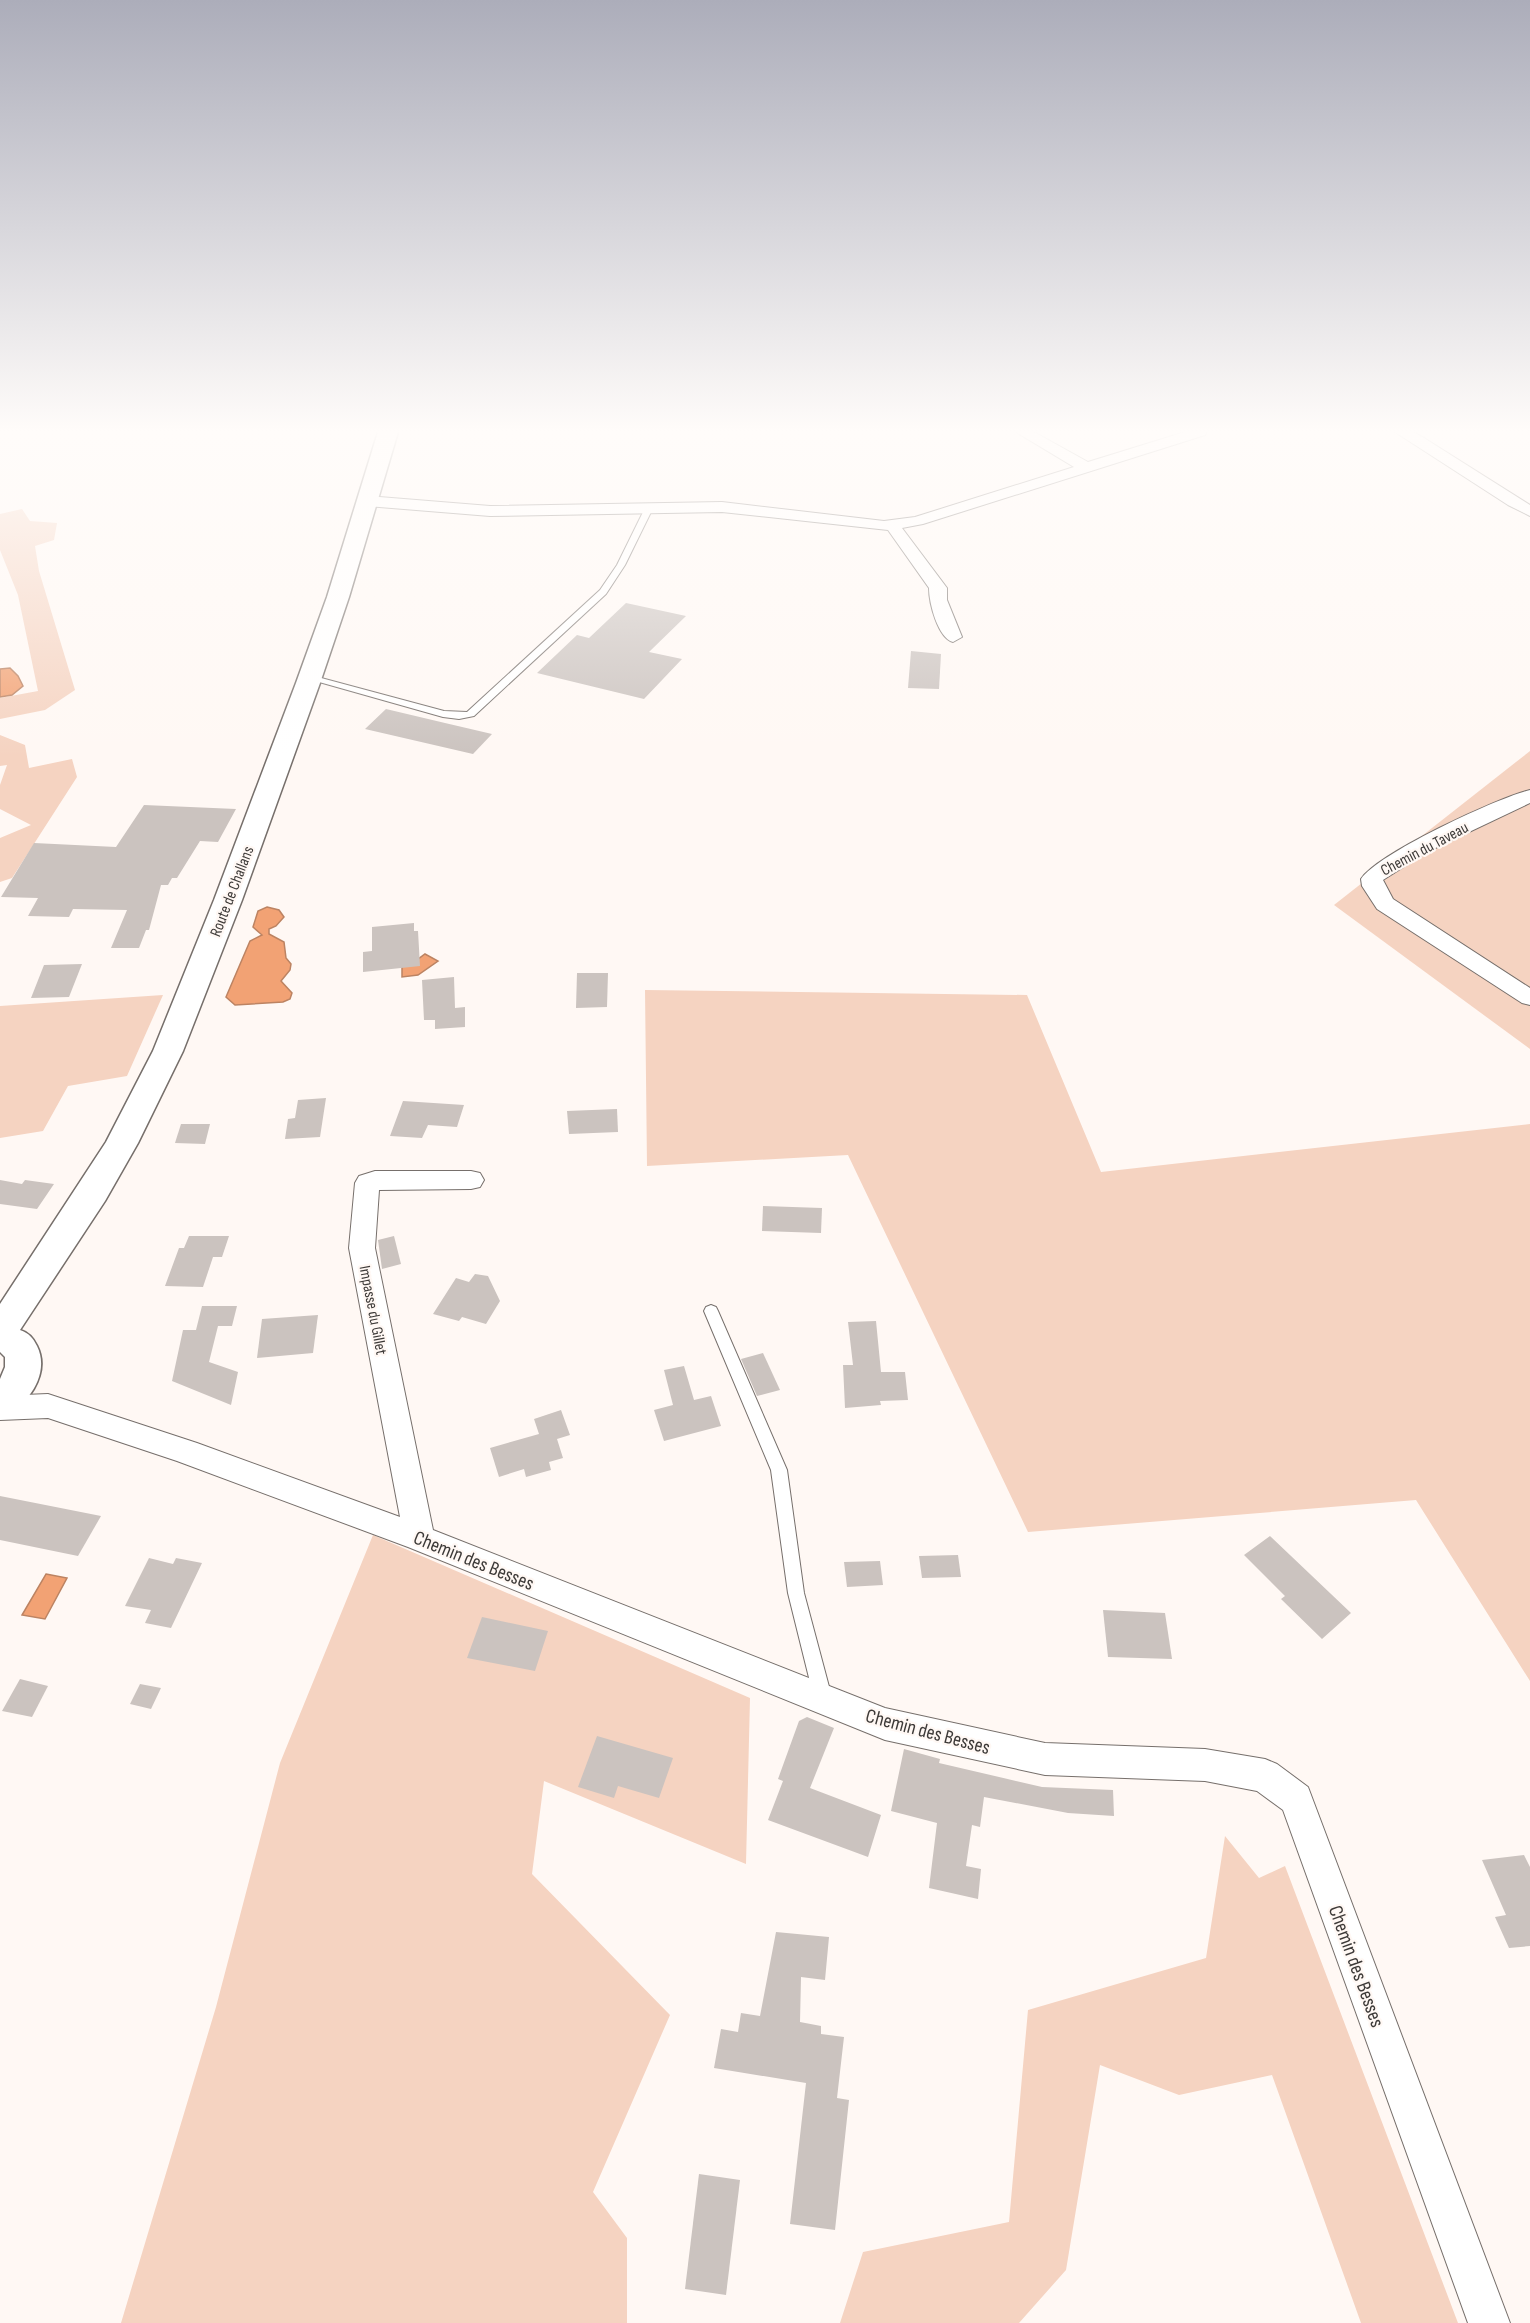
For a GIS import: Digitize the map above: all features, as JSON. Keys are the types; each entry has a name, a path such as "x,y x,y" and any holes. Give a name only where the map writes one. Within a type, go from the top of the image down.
{"main road":[{"name":"Route de Challans","path":"0,1402 21,1382 10,1338 122,1143 168,1051 228,900 310,678 355,540"}],"street":[{"path":"903,540 938,588 938,600 953,637"},
{"name":"Chemin du Taveau","path":"1530,796 1422,847 1382,869 1372,879 1373,886 1385,904 1530,999"},
{"name":"Impasse du Gillet","path":"419,1538 362,1248 366,1190 368,1183 375,1180 471,1180"},
{"path":"10,1338 32,1387 48,1406"},
{"name":"Chemin des Besses","path":"0,1408 48,1406 186,1452 419,1538 885,1724 1045,1759 1205,1765 1265,1776 1296,1799 1489,2323"}],"lane":[{"path":"310,678 443,714 459,716 470,714 603,592 621,565 633,540"},
{"path":"711,1311 779,1470 796,1593 823,1698"}],"shaded area":[{"path":"0,540 53,540 35,546 39,571 75,690 45,710 0,719 0,698 38,691 18,595 0,550"},
{"path":"10,668 18,676 23,686 12,695 0,697 0,669"},
{"path":"0,735 25,745 29,768 72,759 77,777 12,878 0,882 0,838 31,825 0,809 0,785 7,765 0,766"},
{"path":"1530,751 1530,1049 1334,905"},
{"path":"267,907 279,910 284,917 276,926 269,929 269,934 284,942 286,958 291,964 290,970 281,981 292,993 290,999 283,1002 235,1005 226,997 250,941 262,935 253,927 258,911"},
{"path":"425,954 438,961 418,975 402,977 402,966 410,965"},
{"path":"645,990 1027,995 1101,1172 1530,1124 1530,1681 1416,1500 1028,1532 848,1155 647,1166"},
{"path":"163,995 127,1076 68,1086 43,1131 0,1138 0,1006"},
{"path":"373,1535 750,1698 746,1864 544,1781 532,1874 670,2015 593,2192 627,2238 627,2323 121,2323 216,2007 280,1763"},
{"path":"46,1574 67,1578 45,1619 22,1615"},
{"path":"1225,1836 1259,1878 1285,1866 1458,2323 1361,2323 1272,2075 1179,2095 1100,2065 1066,2270 1019,2323 840,2323 863,2252 1009,2222 1028,2010 1206,1958"}],"building":[{"path":"626,603 686,616 649,652 682,659 644,699 537,673 577,635 589,638"},
{"path":"911,651 941,654 939,689 908,688"},
{"path":"386,709 492,734 473,754 365,729"},
{"path":"144,805 236,809 218,842 200,841 177,878 172,878 168,885 161,885 149,930 146,930 139,948 111,948 127,910 73,909 69,917 28,916 38,898 1,897 34,843 116,847"},
{"path":"414,923 414,931 418,931 420,966 363,972 363,952 372,951 372,927"},
{"path":"82,964 69,997 31,998 44,965"},
{"path":"577,973 608,973 607,1007 576,1008"},
{"path":"454,977 455,1008 465,1007 465,1027 435,1029 435,1020 424,1020 422,980"},
{"path":"326,1098 320,1137 285,1139 288,1119 295,1118 298,1100"},
{"path":"403,1101 464,1105 457,1127 428,1125 422,1138 390,1136"},
{"path":"617,1109 618,1132 569,1134 567,1111"},
{"path":"181,1124 210,1124 205,1144 175,1143"},
{"path":"0,1180 22,1184 25,1180 54,1184 37,1209 0,1204"},
{"path":"763,1206 822,1208 821,1233 762,1231"},
{"path":"189,1236 229,1236 222,1257 213,1257 203,1287 165,1286 179,1248 184,1248"},
{"path":"394,1236 401,1264 382,1269 378,1240"},
{"path":"475,1274 488,1276 500,1301 486,1324 462,1317 459,1321 433,1314 456,1278 469,1282"},
{"path":"202,1306 237,1306 232,1326 218,1326 209,1362 238,1372 231,1405 172,1381 183,1330 196,1330"},
{"path":"318,1315 313,1353 257,1358 262,1319"},
{"path":"876,1321 881,1372 905,1372 908,1400 880,1401 881,1405 845,1408 843,1365 853,1365 848,1322"},
{"path":"763,1353 780,1390 757,1396 741,1359"},
{"path":"684,1366 694,1400 711,1396 721,1426 664,1441 654,1410 673,1405 664,1370"},
{"path":"561,1410 570,1435 557,1439 563,1458 549,1462 551,1470 526,1477 524,1469 499,1477 490,1448 539,1434 534,1419"},
{"path":"0,1496 101,1516 78,1556 0,1540"},
{"path":"1270,1536 1351,1613 1322,1639 1281,1599 1285,1596 1244,1555"},
{"path":"958,1555 961,1577 922,1578 919,1556"},
{"path":"149,1558 173,1564 176,1558 202,1563 171,1628 145,1623 151,1610 125,1606"},
{"path":"880,1561 883,1585 847,1587 844,1562"},
{"path":"1103,1610 1165,1613 1172,1659 1108,1657"},
{"path":"482,1617 548,1631 535,1671 467,1658"},
{"path":"20,1679 48,1686 32,1717 2,1711"},
{"path":"140,1684 161,1688 151,1709 130,1704"},
{"path":"807,1717 834,1728 810,1788 881,1815 868,1857 768,1820 783,1781 778,1779 799,1721"},
{"path":"597,1736 673,1758 659,1798 618,1786 614,1798 578,1787"},
{"path":"904,1749 940,1759 939,1763 1042,1787 1113,1790 1114,1816 1068,1813 984,1797 980,1827 972,1825 966,1866 981,1869 978,1899 929,1888 937,1823 891,1811"},
{"path":"1524,1855 1530,1867 1530,1946 1509,1948 1495,1917 1506,1915 1482,1860"},
{"path":"776,1932 829,1937 825,1980 801,1977 800,2022 821,2026 821,2034 844,2037 837,2098 849,2100 835,2230 790,2224 806,2083 714,2068 721,2029 738,2032 741,2013 760,2016"},
{"path":"699,2174 740,2180 726,2295 685,2289"}]}
